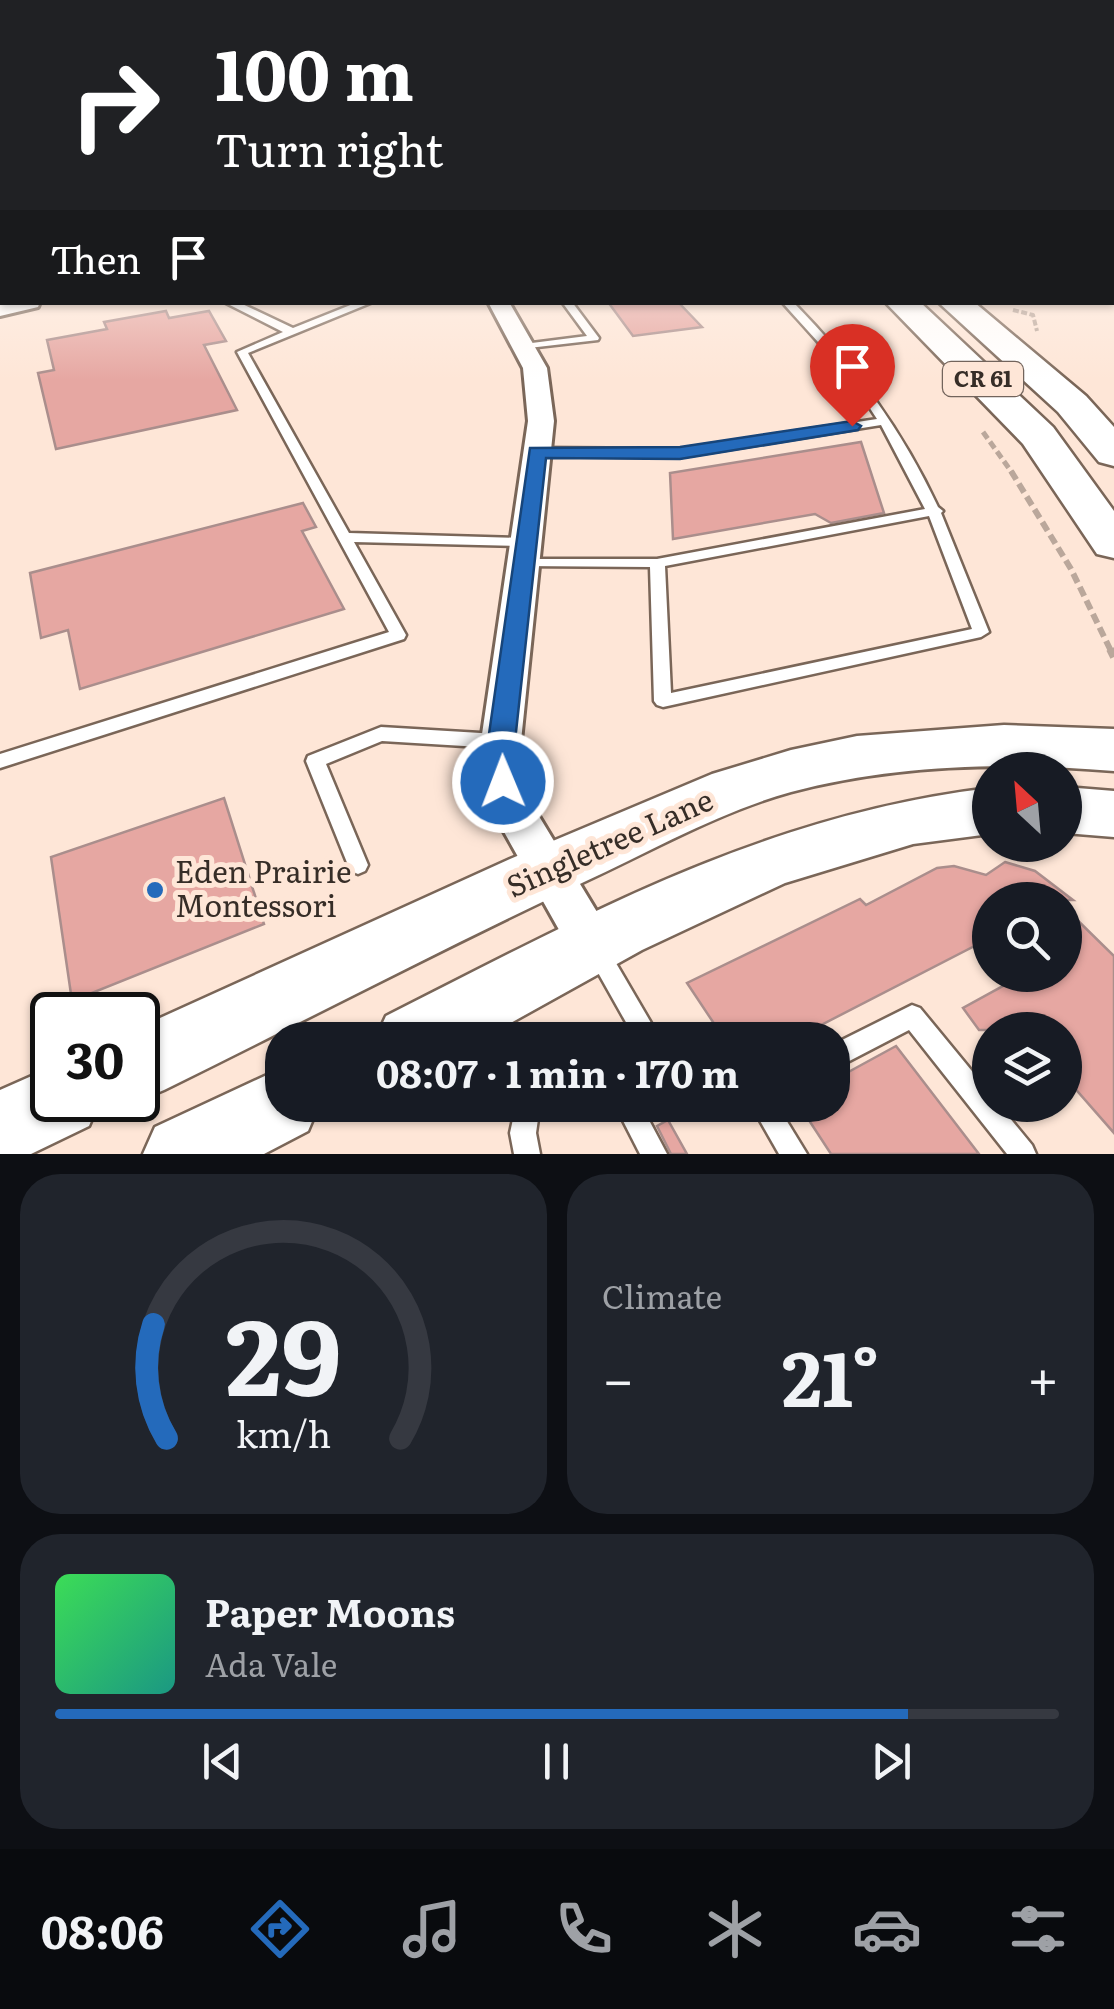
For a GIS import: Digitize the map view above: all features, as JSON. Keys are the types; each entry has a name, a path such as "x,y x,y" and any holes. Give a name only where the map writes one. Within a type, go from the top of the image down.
{"main road":[{"name":"CR 61","path":"905,305 1038,436 1114,544"},
{"name":"CR 61","path":"957,305 1072,404 1114,453"},
{"path":"1012,310 1012,325 1025,344 1067,382 1072,404"}],"street":[{"path":"500,305 524,348 539,390 537,452 501,741 503,782 546,871 594,945"},
{"name":"Singletree Lane","path":"160,1055 546,871 734,789 817,764 960,745 1054,744 1114,750"},
{"path":"1082,811 1114,814"},
{"path":"446,1022 594,945 784,855 867,828 972,813"},
{"path":"182,1154 265,1113"},
{"path":"0,1129 30,1115"}],"lane":[{"path":"234,305 292,332"},
{"path":"0,760 398,634 242,352 360,305"},
{"path":"524,348 594,338 568,305"},
{"path":"657,563 663,701 980,632 936,511 886,421 827,340 790,305"},
{"path":"537,452 680,453 886,421"},
{"path":"344,537 657,563 936,511"},
{"path":"358,865 315,762 381,734 501,741"},
{"path":"594,945 639,1022"},
{"path":"850,1049 912,1016 1023,1154"},
{"path":"526,1122 527,1154"},
{"path":"636,1122 654,1154"},
{"path":"774,1122 794,1154"}],"path":[{"path":"974,419 1023,486 1083,585 1114,657"}],"building":[{"path":"610,305 681,305 702,327 633,336"},
{"path":"166,311 169,318 209,311 226,341 204,345 237,410 56,449 38,373 54,370 47,340 107,329 104,322"},
{"path":"861,442 884,513 831,523 815,514 673,539 670,473"},
{"path":"303,503 316,527 302,531 344,609 80,689 68,630 41,638 30,573"},
{"name":"Eden Prairie Montessori","path":"224,798 264,924 94,992 71,992 51,857"},
{"path":"1005,862 1035,871 1049,882 972,882 972,947 827,1022 713,1022 687,983 860,899 866,905 937,868 954,866 986,875"},
{"path":"1082,925 1114,956 1114,1133 1082,1096 1082,1012 972,1012 972,1020 963,1008 992,992 1082,992"},
{"path":"896,1046 979,1154 831,1154 810,1122 850,1122 850,1071"},
{"path":"669,1122 687,1154 671,1154 657,1126"}],"place":[{"name":"Eden Prairie Montessori","path":"155,890"}],"route":[{"path":"503,782 501,741 537,452 680,453 852,426"}]}
